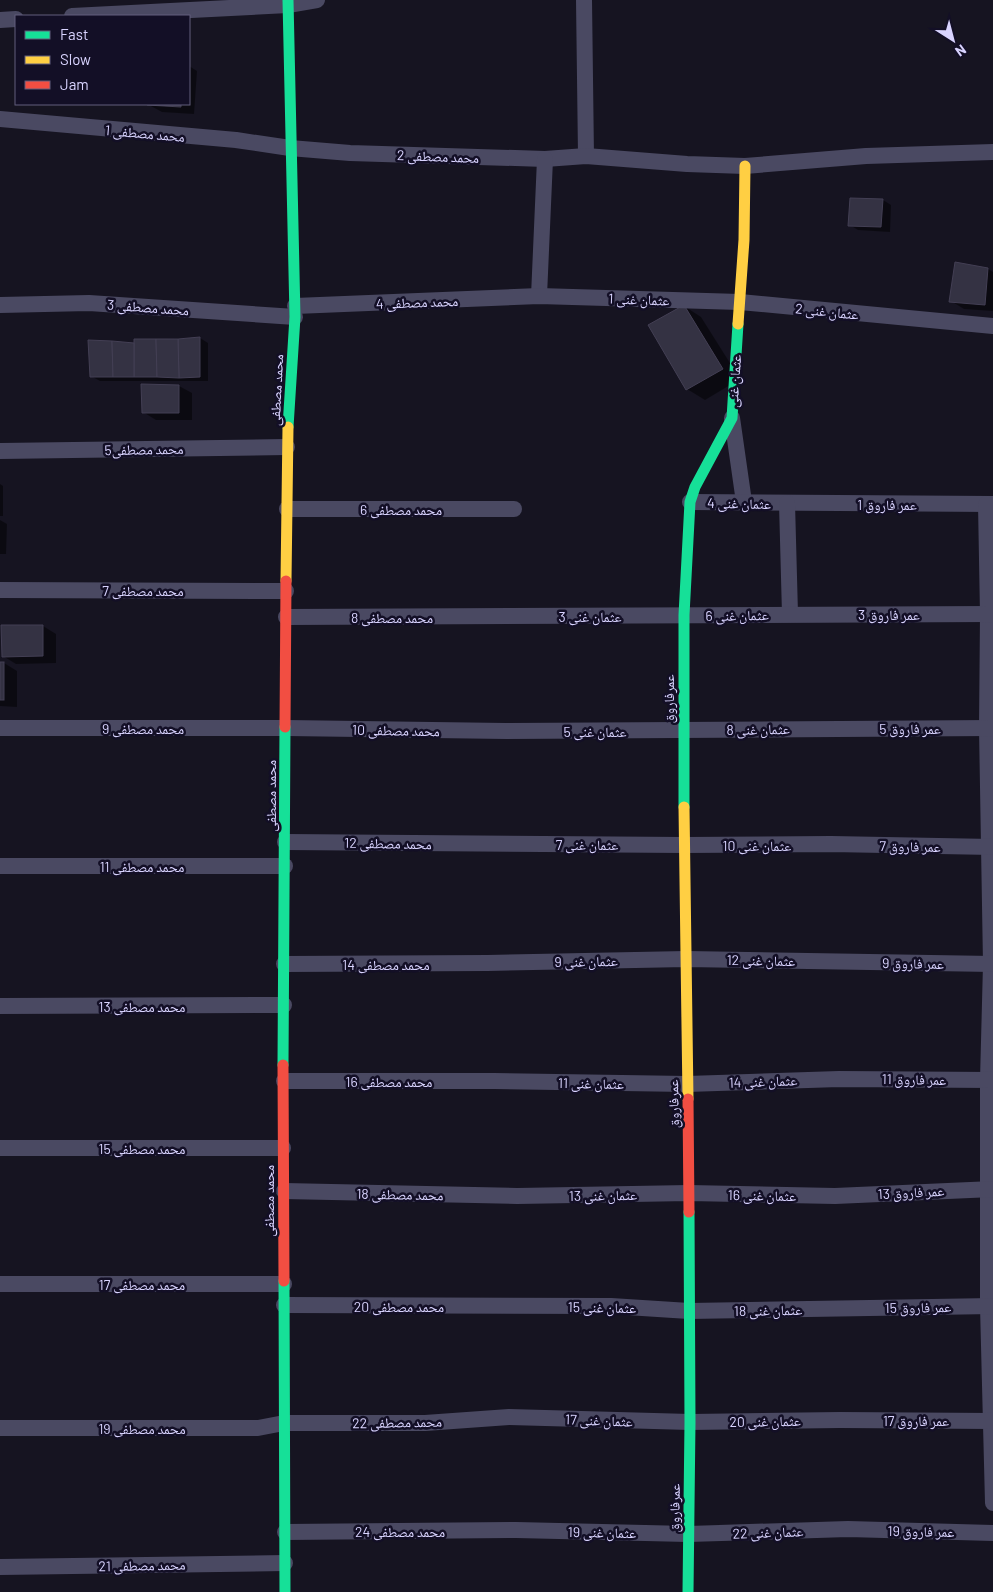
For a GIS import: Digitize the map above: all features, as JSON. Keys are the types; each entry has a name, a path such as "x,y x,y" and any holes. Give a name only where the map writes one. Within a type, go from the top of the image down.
{"street":[{"path":"87,15 317,0"},
{"path":"584,0 586,156"},
{"name":"محمد مصطفی","path":"285,1592 283,1148 287,447 295,312 288,2"},
{"path":"0,20 15,19"},
{"name":"محمد مصطفی 1","path":"0,119 236,140 290,148"},
{"name":"محمد مصطفی 2","path":"290,148 350,153 545,158 586,156 687,164 745,166 866,156 993,152"},
{"path":"539,296 545,158"},
{"name":"عثمان غنی","path":"684,615 690,502 695,487 732,418 744,240 745,166"},
{"name":"محمد مصطفی 4","path":"295,312 539,296"},
{"name":"عثمان غنی 1","path":"539,296 740,302"},
{"name":"عثمان غنی 2","path":"740,302 913,320 993,326"},
{"name":"محمد مصطفی 3","path":"0,305 89,303 295,312"},
{"path":"732,418 744,502"},
{"name":"محمد مصطفی5","path":"0,451 287,447"},
{"name":"عثمان غنی 4","path":"690,502 787,503"},
{"path":"787,503 790,614"},
{"name":"عمر فاروق 1","path":"787,503 990,504"},
{"path":"990,504 992,964 990,1306 993,1503"},
{"name":"محمد مصطفی 6","path":"287,509 514,509"},
{"name":"محمد مصطفی 7","path":"0,590 286,591"},
{"name":"عثمان غنی 6","path":"684,615 790,614"},
{"name":"عمر فاروق 3","path":"790,614 991,614"},
{"name":"عثمان غنی 3","path":"497,617 684,615"},
{"name":"عمرفاروق","path":"684,615 684,845 690,1194 688,1592"},
{"name":"محمد مصطفی 8","path":"286,617 497,617"},
{"name":"محمد مصطفی 9","path":"0,728 286,728"},
{"name":"محمد مصطفی 10","path":"286,728 506,732"},
{"name":"عمر فاروق 5","path":"832,728 990,728"},
{"name":"عثمان غنی 8","path":"683,730 832,728"},
{"name":"عثمان غنی 5","path":"506,732 683,730"},
{"name":"محمد مصطفی 12","path":"285,842 491,844"},
{"name":"عثمان غنی 7","path":"491,844 684,845"},
{"name":"عمر فاروق 7","path":"831,844 991,847"},
{"name":"عثمان غنی 10","path":"684,845 831,844"},
{"name":"محمد مصطفی 11","path":"0,866 285,866"},
{"name":"عثمان غنی 12","path":"686,959 836,961"},
{"name":"عثمان غنی 9","path":"487,963 686,959"},
{"name":"عمر فاروق 9","path":"836,961 992,964"},
{"name":"محمد مصطفی 14","path":"284,964 487,963"},
{"name":"محمد مصطفی 13","path":"0,1006 284,1005"},
{"name":"عثمان غنی 14","path":"688,1084 839,1079"},
{"name":"عمر فاروق 11","path":"839,1079 991,1080"},
{"name":"محمد مصطفی 16","path":"284,1081 494,1081"},
{"name":"عثمان غنی 11","path":"494,1081 688,1084"},
{"name":"محمد مصطفی 15","path":"0,1148 283,1148"},
{"name":"عمر فاروق 13","path":"835,1196 990,1189"},
{"name":"محمد مصطفی 18","path":"284,1191 517,1196"},
{"name":"عثمان غنی 16","path":"690,1194 835,1196"},
{"name":"عثمان غنی 13","path":"517,1196 690,1194"},
{"name":"محمد مصطفی 17","path":"0,1284 284,1284"},
{"name":"محمد مصطفی 20","path":"284,1306 515,1306"},
{"name":"عثمان غنی 15","path":"515,1306 611,1306 689,1311"},
{"name":"عمر فاروق 15","path":"848,1308 990,1306"},
{"name":"عثمان غنی 18","path":"689,1311 848,1308"},
{"name":"محمد مصطفی 22","path":"284,1423 425,1423 509,1417"},
{"name":"عثمان غنی 17","path":"509,1417 690,1422"},
{"name":"عمر فاروق 17","path":"840,1420 992,1421"},
{"name":"عثمان غنی 20","path":"690,1422 840,1420"},
{"name":"محمد مصطفی 19","path":"0,1428 258,1428 284,1423"},
{"name":"عثمان غنی 19","path":"516,1530 688,1534"},
{"name":"محمد مصطفی 24","path":"285,1532 516,1530"},
{"name":"عثمان غنی 22","path":"688,1534 848,1530"},
{"name":"عمر فاروق 19","path":"848,1530 993,1533"},
{"name":"محمد مصطفی 21","path":"0,1567 285,1563"}],"building":[{"path":"147,105 181,105 181,107"},
{"path":"850,198 883,199 881,227 848,226"},
{"path":"955,262 988,268 985,305 949,302"},
{"path":"684,305 723,369 686,390 648,325"},
{"path":"200,337 200,377 179,378 178,339"},
{"path":"134,339 156,339 157,377 134,377"},
{"path":"156,339 178,339 179,378 157,377"},
{"path":"88,340 112,341 113,377 90,377"},
{"path":"112,341 134,343 134,377 113,377"},
{"path":"141,384 179,385 179,413 142,413"},
{"path":"1,625 43,625 43,656 2,657"},
{"path":"0,662 4,662 4,700 0,700"}],"traffic: fast":[{"path":"288,0 295,317 288,427"},
{"path":"684,807 684,615 690,502 695,487 732,418 738,324"},
{"path":"283,1065 285,727"},
{"path":"688,1592 690,1422 689,1212"},
{"path":"284,1281 285,1592"}],"traffic: slow":[{"path":"738,324 744,240 745,166"},
{"path":"286,581 288,427"},
{"path":"684,807 688,1099"}],"traffic: jam":[{"path":"285,727 286,581"},
{"path":"283,1065 284,1281"},
{"path":"688,1099 689,1212"}]}
